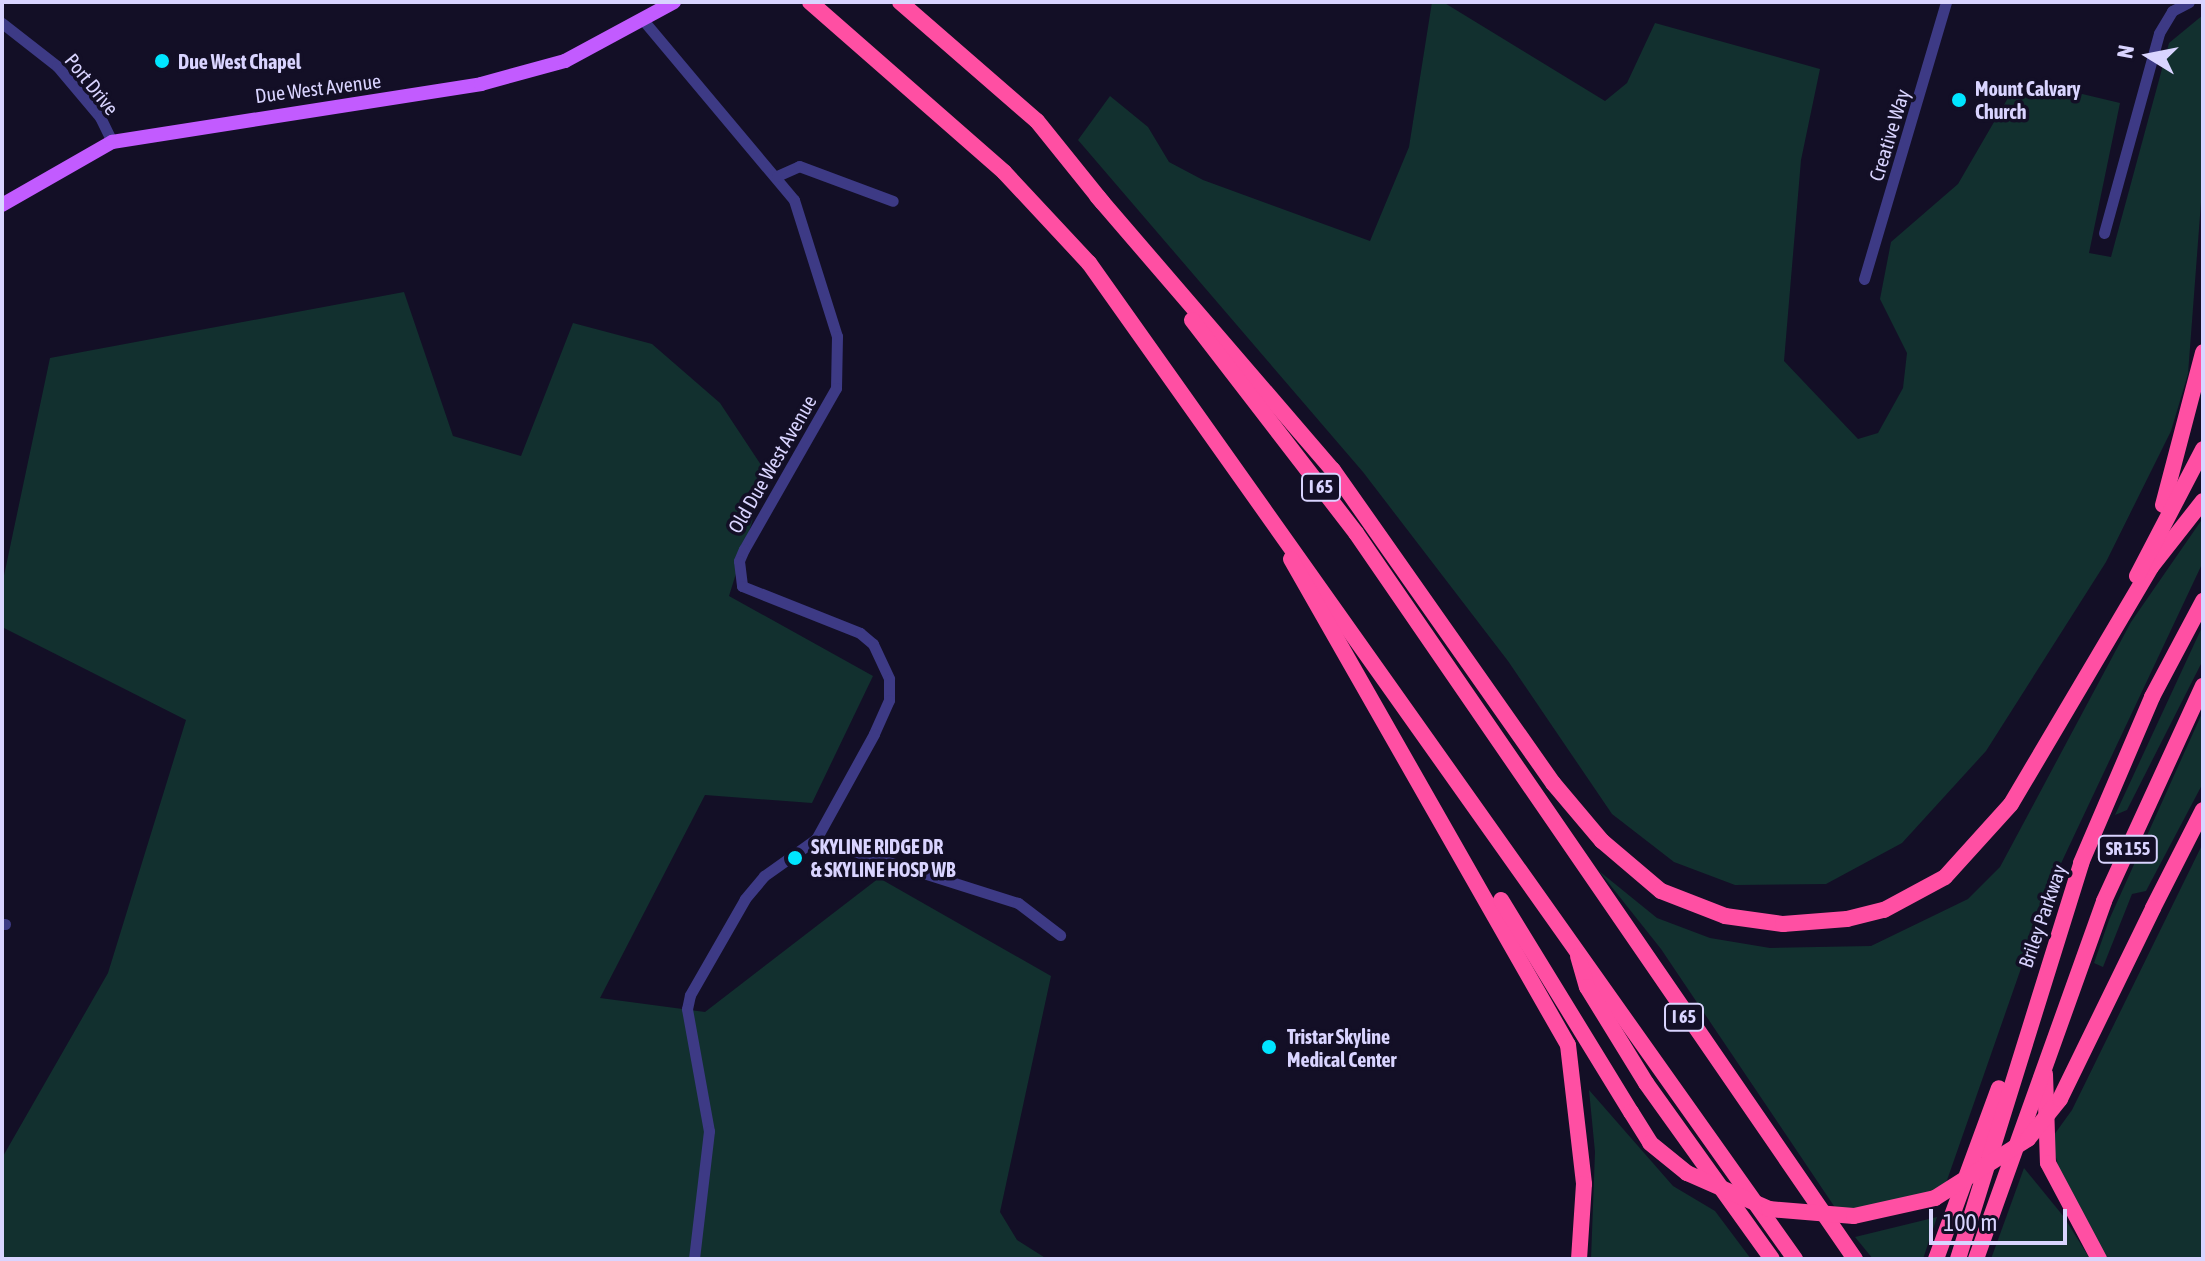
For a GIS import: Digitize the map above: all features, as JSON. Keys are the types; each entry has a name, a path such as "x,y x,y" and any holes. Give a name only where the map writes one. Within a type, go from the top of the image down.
{"highway":[{"name":"I 65","path":"810,2 1004,172 1089,263 1232,458 1795,1259"},
{"name":"I 65","path":"900,2 1037,121 1356,533 1857,1259"},
{"path":"1097,196 1333,470 1563,794 1619,859 1688,904 1758,922 1820,923 1884,910 1945,877 2011,804 2112,632 2183,523 2203,501"},
{"path":"2112,632 2150,545 2184,443 2203,352"},
{"path":"2150,545 2203,449"},
{"path":"1232,458 1429,792 1568,1045 1584,1184 1579,1259"},
{"path":"2152,697 2203,587"},
{"name":"Briley Parkway","path":"1958,1259 2035,998 2081,863 2152,697 2203,601"},
{"name":"SR 155","path":"1976,1259 2060,1015 2104,901 2203,686"},
{"path":"1429,792 1555,983 1650,1143 1687,1173 1769,1209 1854,1216 1935,1198 2028,1139 2060,1099 2203,810"},
{"path":"1574,943 1587,987 1646,1083 1772,1259"},
{"path":"1936,1259 2035,998"},
{"path":"2060,1015 2044,1079 2044,1146 2057,1186 2099,1259"}],"main road":[{"name":"Due West Avenue","path":"2,205 112,142 481,84 565,61 674,2"}],"street":[{"name":"Creative Way","path":"1864,279 1946,2"},
{"path":"2104,233 2159,33 2172,11 2189,2"},
{"name":"Old Due West Avenue","path":"643,20 777,176 800,215 837,336 840,371 744,549 738,575 754,593 837,619 860,633 873,644 889,679 889,700 874,734 816,839 764,876 745,899 690,995 709,1131 694,1259"},
{"name":"Port Drive","path":"2,23 57,66 100,117 112,142"},
{"path":"777,176 799,166 893,201"},
{"path":"816,839 1018,903 1060,935"}],"green space":[{"path":"1432,2 1443,2 1605,101 1627,83 1655,23 1820,69 1801,160 1784,361 1858,439 1878,433 1903,388 1907,353 1880,299 1891,242 1958,184 2019,79 2120,103 2089,253 2111,257 2169,43 2203,15 2203,176 2188,374 2171,431 2106,562 1986,751 1902,843 1826,884 1735,885 1674,862 1612,814 1508,661 1363,472 1078,140 1110,96 1148,127 1169,162 1203,180 1370,241 1409,147"},
{"path":"404,292 453,436 521,456 573,323 652,344 720,403 767,474 729,596 873,676 812,803 705,795 600,998 705,1012 879,878 1051,976 1000,1212 1017,1240 1047,1259 2,1259 2,1158 108,973 186,720 2,627 2,585 50,358"},
{"path":"2203,518 2203,562 2048,891 1945,1186 1907,1203 1838,1212 1661,949 1599,871 1657,918 1710,938 1770,948 1871,946 1968,899 2000,867 2131,622"},
{"path":"2203,625 2203,660 2127,810 2115,815"},
{"path":"2203,711 2203,783 2146,891 2132,894 2103,967 2094,963 2109,920"},
{"path":"2203,843 2203,1259 2107,1259 2065,1191 2051,1139 2072,1110"},
{"path":"1589,1090 1673,1186 1715,1211 1751,1259 1591,1259 1595,1152"},
{"path":"2024,1168 2064,1217 2090,1259 1991,1259"},
{"path":"1937,1217 1923,1259 1873,1259 1855,1237"}],"place":[{"name":"Due West Chapel","path":"162,61"},
{"name":"Mount Calvary Church","path":"1959,100"},
{"name":"SKYLINE RIDGE DR & SKYLINE HOSP WB","path":"795,858"},
{"name":"Tristar Skyline Medical Center","path":"1269,1047"}]}
